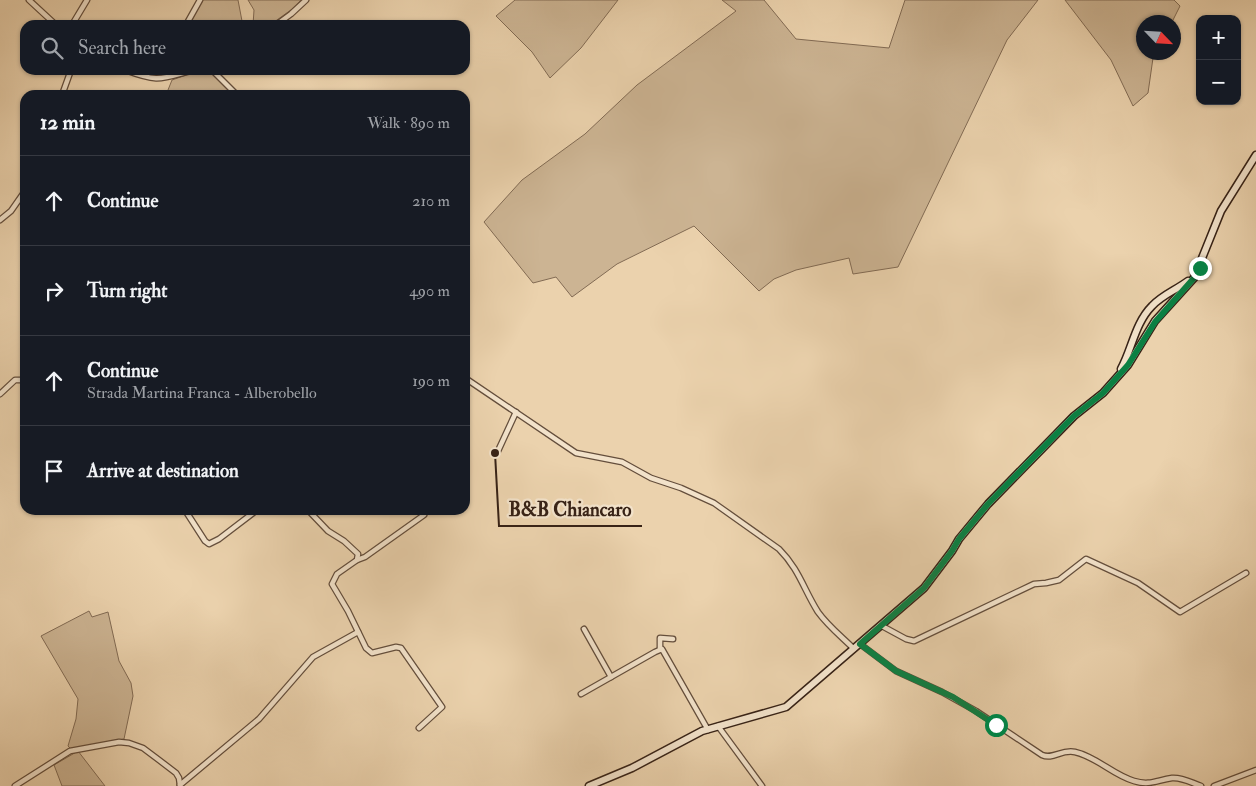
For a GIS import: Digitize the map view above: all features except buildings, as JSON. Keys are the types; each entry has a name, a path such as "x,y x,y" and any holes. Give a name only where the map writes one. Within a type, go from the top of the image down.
{"street":[{"path":"29,0 51,20"},
{"path":"75,20 87,0"},
{"path":"189,20 200,0"},
{"path":"282,20 306,0"},
{"path":"64,90 70,75"},
{"path":"139,75 161,80 175,75"},
{"path":"217,75 232,90"},
{"path":"589,786 632,768 708,730 786,707 882,626 930,581 959,539 988,504 1074,416 1103,393 1136,355 1155,322 1197,274 1221,211 1256,155"},
{"path":"0,220 20,198"},
{"path":"1114,379 1129,354 1139,326 1147,311 1158,300 1197,274"},
{"path":"0,394 15,380 20,380"},
{"path":"470,381 576,453 627,464 652,478 714,502 735,516 780,548 793,564 820,614 854,649"},
{"path":"498,451 516,412"},
{"path":"188,515 205,541 209,544 219,539 251,515"},
{"path":"313,515 328,531 356,551 357,560"},
{"path":"420,728 442,707 400,648 396,647 370,653 332,584 337,574 357,560 365,557 424,515"},
{"path":"882,626 906,639 914,640 1034,584 1059,580 1086,559 1138,584 1180,612 1246,574"},
{"path":"584,629 611,677"},
{"path":"180,786 259,719 314,657 358,632"},
{"path":"660,649 660,638 673,639"},
{"path":"860,644 896,671 965,704 1042,756 1049,757 1065,751 1075,752 1091,758 1133,781 1150,784 1173,778 1201,786"},
{"path":"581,694 660,649"},
{"path":"660,649 664,650 708,730"},
{"path":"718,726 762,786"},
{"path":"15,786 70,752 119,742 129,743 142,748 159,760 176,773 181,782 180,786"},
{"path":"1214,786 1256,770"}],"shaded area":[{"path":"198,0 238,0 242,20 190,20"},
{"path":"248,0 301,0 295,7 277,20 253,20 254,10"},
{"path":"515,0 618,0 581,48 550,78 532,52 496,16"},
{"path":"722,0 764,0 796,39 889,48 905,0 1038,0 1007,40 898,267 853,274 849,258 796,270 774,279 759,291 694,226 617,264 572,297 556,277 533,283 484,222 522,180 585,134 637,85 736,11"},
{"path":"1065,0 1174,0 1180,6 1176,15 1136,15 1136,60 1153,60 1148,93 1133,106 1111,60"},
{"path":"186,75 215,75 229,90 168,90 172,80"},
{"path":"89,611 92,617 108,612 119,661 131,683 133,696 124,739 71,749 68,746 76,719 78,699 41,636"},
{"path":"78,751 105,786 62,786 54,765"}],"place":[{"name":"B&B Chiancaro","path":"495,453"}],"route":[{"path":"996,725 953,697 896,671 860,644 924,588 959,539 988,504 1074,416 1103,393 1136,355 1155,322 1194,278 1200,268"}]}
